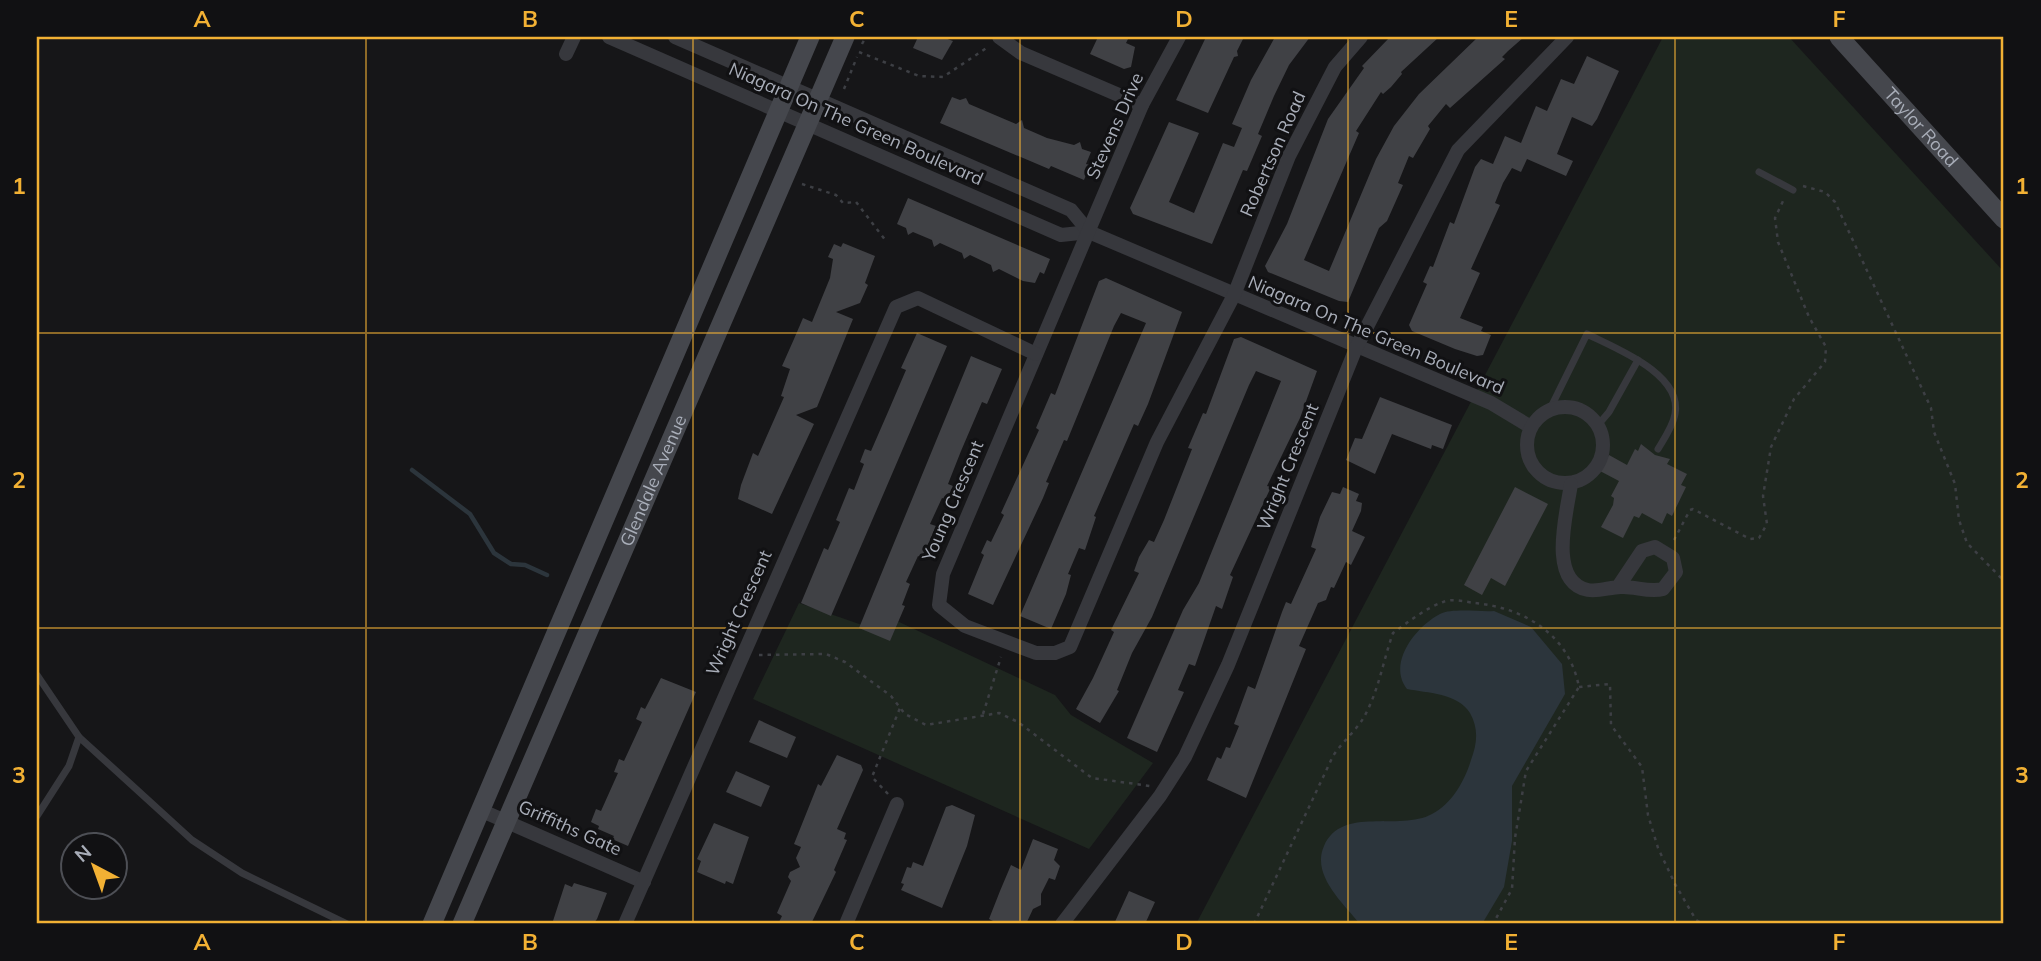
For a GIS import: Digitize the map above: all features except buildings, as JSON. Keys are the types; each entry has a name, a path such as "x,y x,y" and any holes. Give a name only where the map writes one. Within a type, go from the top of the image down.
{"main road":[{"name":"Glendale Avenue","path":"432,924 810,37"},
{"name":"Glendale Avenue","path":"462,924 845,37"},
{"name":"Taylor Road","path":"1839,37 2004,219"}],"street":[{"path":"566,54 574,37"},
{"name":"Niagara On The Green Boulevard","path":"609,37 1061,235 1089,232"},
{"name":"Niagara On The Green Boulevard","path":"676,37 1072,210 1089,232 1490,403 1531,427"},
{"name":"Stevens Drive","path":"1089,232 1142,105 1179,37"},
{"name":"Robertson Road","path":"1234,295 1289,156 1335,67 1361,37"},
{"name":"Wright Crescent","path":"1062,924 1185,757 1228,666 1356,348 1458,150 1567,37"},
{"path":"1000,38 1021,53 1142,105"},
{"name":"Young Crescent","path":"1089,232 943,575 939,605 965,626 1035,653 1055,653 1070,647 1157,442 1234,295"},
{"name":"Wright Crescent","path":"625,924 896,307 918,298 1036,354"},
{"path":"1564,406 1577,408 1598,425 1604,449 1600,460 1584,479 1571,484 1548,480 1530,463 1527,451 1531,427 1539,416 1550,409 1564,406"},
{"path":"1571,484 1562,557 1567,575 1578,586 1589,590 1618,587 1656,591 1663,589 1676,572 1675,565 1668,553 1655,547 1642,551 1618,587"},
{"path":"846,924 897,804"},
{"name":"Griffiths Gate","path":"480,810 644,881"}],"lane":[{"path":"1759,172 1793,190"},
{"path":"1550,409 1587,334 1651,367 1671,392 1676,403 1675,416 1658,449"},
{"path":"1598,425 1609,412 1638,360"},
{"path":"37,675 79,737 192,840 242,873 347,924"},
{"path":"37,816 69,766 79,737"}],"path":[{"path":"844,89 866,37"},
{"path":"859,52 919,76 943,78 1000,38"},
{"path":"800,183 836,195 843,204 856,202 886,242"},
{"path":"1668,553 1690,510 1697,510 1750,539 1759,538 1765,532 1767,524 1763,496 1771,447 1787,410 1825,362 1826,347 1809,317 1778,242 1775,218 1780,205 1793,190 1802,186 1825,192 1835,202 1931,408 1934,432 1955,484 1959,520 1967,543 2004,580"},
{"path":"1254,924 1333,756 1343,740 1362,721 1374,697 1393,633 1446,600 1497,605 1520,612 1546,630 1562,648 1576,671 1579,687 1527,771 1515,838 1513,889 1493,924"},
{"path":"983,715 1006,640"},
{"path":"742,655 826,654 845,662 891,696 900,708 926,725 999,713 1018,722 1092,778 1124,785 1166,786"},
{"path":"1579,687 1610,684 1611,725 1642,767 1648,815 1658,848 1689,908 1703,924"},
{"path":"897,804 872,777 900,708"}],"shaded area":[{"path":"1663,37 1789,37 2004,272 2004,924 1196,924"},
{"path":"799,603 882,632 897,621 1055,695 1071,715 1153,763 1089,849 753,699"},
{"path":"1494,611 1531,627 1562,664 1565,694 1512,786 1512,841 1504,887 1482,924 1360,924 1325,878 1321,857 1324,846 1332,834 1344,826 1372,821 1419,819 1439,810 1452,798 1461,783 1476,742 1475,725 1465,706 1442,695 1407,689 1400,669 1402,658 1413,637 1440,614"}],"waterway":[{"path":"412,470 470,514 494,553 511,564 525,565 547,575"}]}
